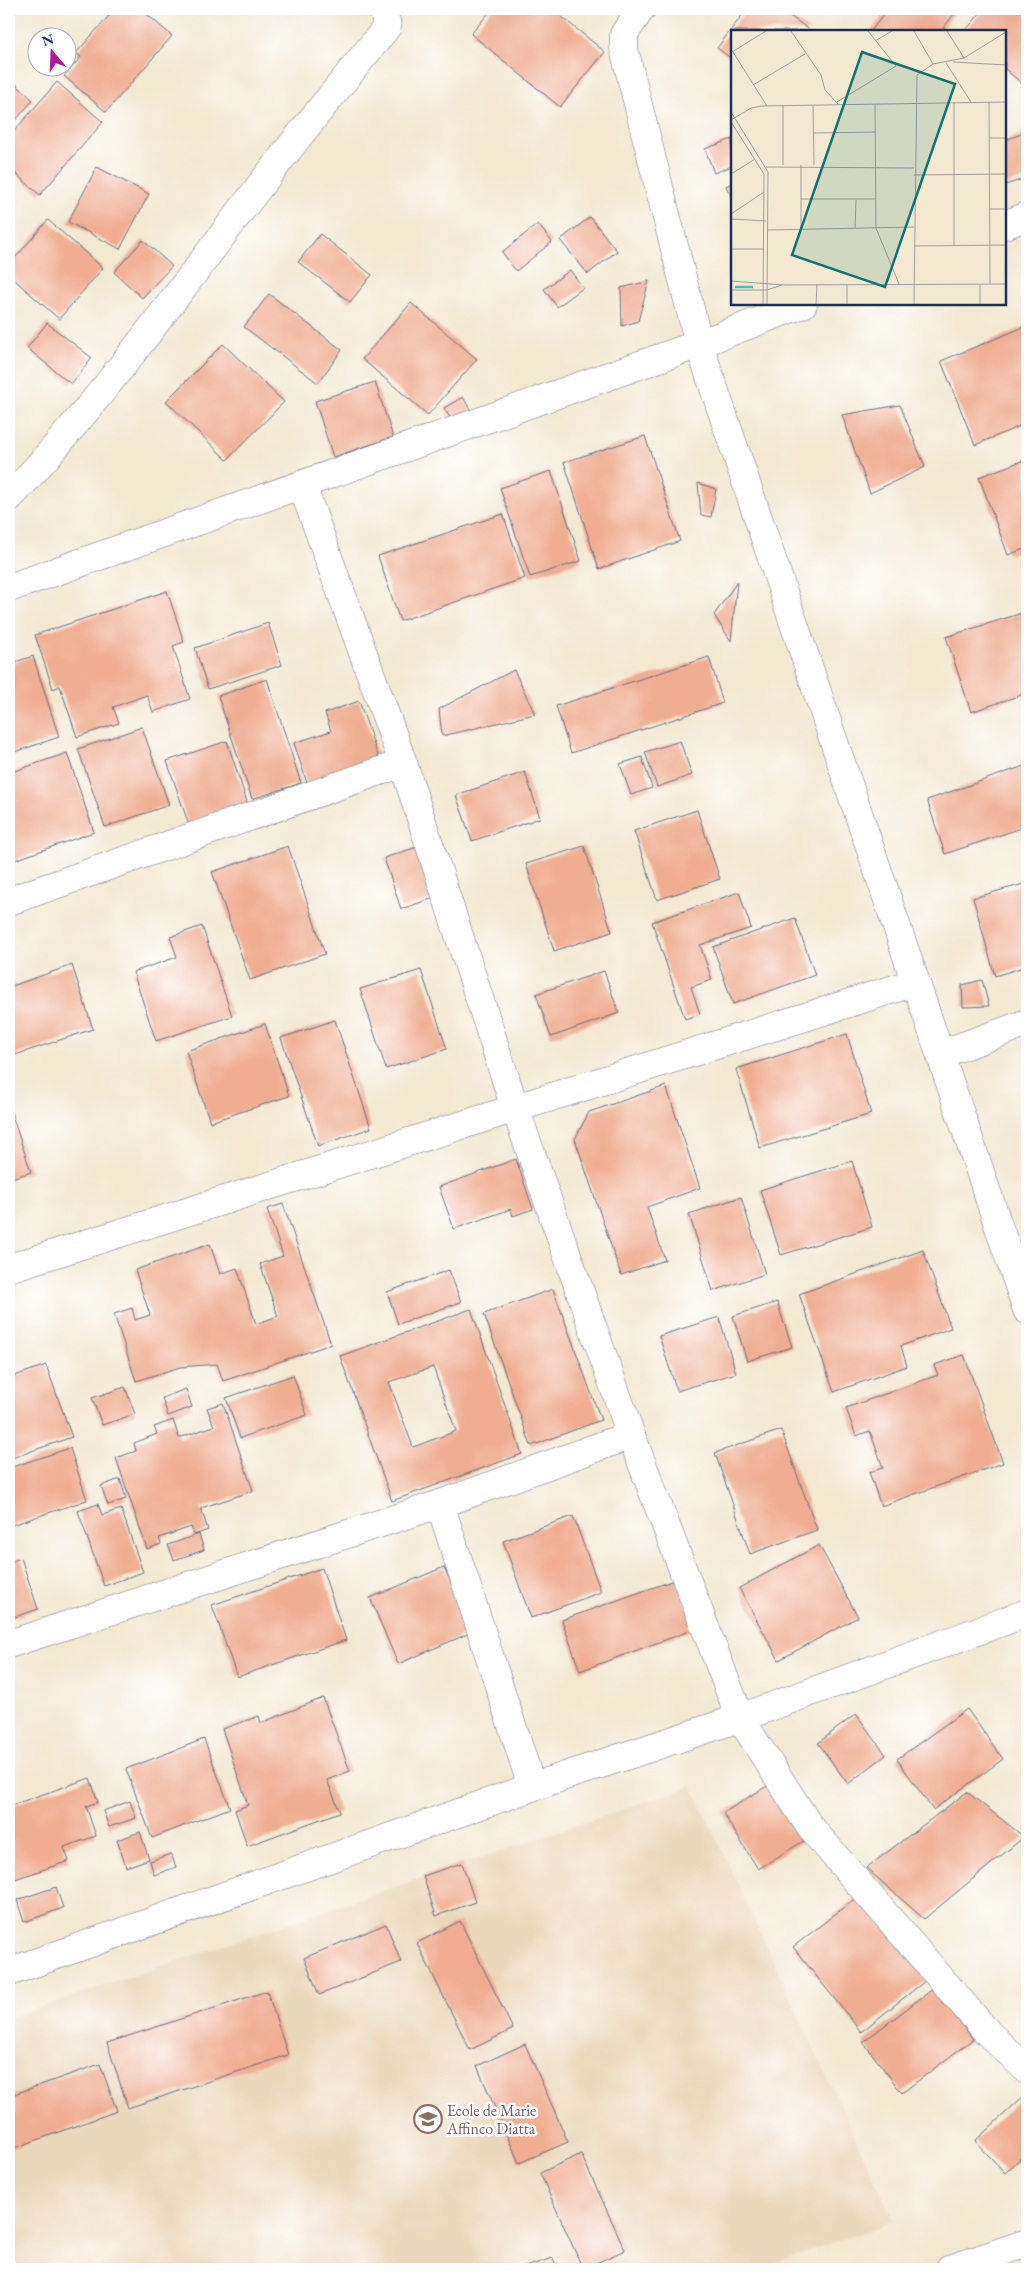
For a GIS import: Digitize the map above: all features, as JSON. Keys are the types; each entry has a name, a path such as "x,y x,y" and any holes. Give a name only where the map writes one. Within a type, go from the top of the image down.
{"street":[{"path":"641,9 624,34 624,49 699,344 1027,1310"},
{"path":"9,498 35,470 155,324 384,18"},
{"path":"1006,225 1027,216"},
{"path":"9,588 699,344 800,305"},
{"path":"302,485 403,763 515,1108 631,1435 740,1718 810,1827 988,2033 1027,2070"},
{"path":"9,901 403,763"},
{"path":"9,1268 916,982"},
{"path":"941,1054 1027,1023"},
{"path":"9,1644 440,1504 631,1435"},
{"path":"440,1504 532,1787"},
{"path":"9,1972 532,1787 740,1718 1027,1613"},
{"path":"950,2269 1027,2243"}],"shaded area":[{"name":"Ecole de Marie Affinco Diatta","path":"692,1786 894,2221 758,2269 9,2269 9,2018"}],"building":[{"path":"115,9 141,9 172,36 106,112 66,78 78,78 78,60 81,57 78,55 78,51"},
{"path":"492,9 552,9 605,52 560,107 471,34"},
{"path":"747,9 780,9 810,30 731,30 731,58 717,48"},
{"path":"888,9 958,9 942,30 872,30"},
{"path":"984,9 1027,9 1027,88 1006,70 1006,30 966,30"},
{"path":"9,78 33,100 9,128"},
{"path":"57,82 103,122 40,195 9,168 9,137"},
{"path":"1027,132 1027,178 1006,185 1006,140"},
{"path":"731,139 731,166 714,173 705,149"},
{"path":"97,167 149,194 120,249 68,222"},
{"path":"731,184 731,196 726,186"},
{"path":"590,217 617,251 588,274 560,240"},
{"path":"48,220 103,268 59,319 9,275 9,265"},
{"path":"538,224 552,242 516,271 502,252"},
{"path":"320,234 372,275 350,302 298,262"},
{"path":"143,240 172,266 142,298 114,272"},
{"path":"570,270 583,288 557,307 544,289"},
{"path":"649,281 638,321 622,326 621,288"},
{"path":"269,294 342,350 318,383 244,327"},
{"path":"411,303 477,359 428,415 362,359"},
{"path":"47,323 92,358 71,384 27,348"},
{"path":"1024,327 1027,335 1027,423 975,445 941,361"},
{"path":"223,344 284,402 227,460 166,401"},
{"path":"375,382 393,437 333,457 315,401"},
{"path":"463,397 472,413 454,424 444,408"},
{"path":"900,405 925,467 870,493 842,415"},
{"path":"645,436 680,541 599,569 564,462"},
{"path":"1027,459 1027,548 1008,555 979,477"},
{"path":"551,471 581,561 530,577 500,488"},
{"path":"698,483 716,489 711,517 701,515"},
{"path":"503,514 525,578 400,621 378,556"},
{"path":"737,582 731,641 714,615"},
{"path":"167,591 184,642 173,646 190,699 153,712 147,695 113,707 119,723 77,737 60,686 53,689 35,635"},
{"path":"1022,613 1027,629 1027,693 971,712 946,637"},
{"path":"268,623 282,665 208,689 195,648"},
{"path":"33,656 59,737 9,754 9,664"},
{"path":"709,657 723,703 571,753 556,706"},
{"path":"514,670 535,714 442,736 439,709"},
{"path":"267,679 301,783 252,799 218,696"},
{"path":"359,701 379,759 307,783 294,743 331,731 325,713"},
{"path":"142,727 169,805 105,827 78,749"},
{"path":"227,741 252,817 193,837 167,761"},
{"path":"680,741 692,775 657,787 645,752"},
{"path":"67,753 94,832 9,862 9,773"},
{"path":"642,757 652,788 631,795 620,764"},
{"path":"1027,765 1027,826 945,854 927,800"},
{"path":"525,772 540,818 472,841 456,795"},
{"path":"697,810 720,879 657,900 634,831"},
{"path":"288,846 325,954 250,980 212,872"},
{"path":"584,846 612,932 554,951 526,864"},
{"path":"417,847 434,898 401,909 384,858"},
{"path":"1027,883 1027,966 995,976 973,898"},
{"path":"739,892 751,928 700,945 712,980 691,987 700,1014 685,1019 652,922"},
{"path":"795,918 815,975 733,1004 713,947"},
{"path":"202,926 232,1016 156,1041 133,972 177,957 170,937"},
{"path":"72,965 93,1029 9,1057 9,987"},
{"path":"421,970 447,1049 386,1069 360,989"},
{"path":"604,971 619,1013 551,1037 536,994"},
{"path":"982,980 989,1006 963,1007 962,985"},
{"path":"335,1020 371,1128 318,1146 281,1038"},
{"path":"265,1024 289,1096 210,1122 186,1051"},
{"path":"847,1034 871,1114 760,1148 736,1069"},
{"path":"666,1086 700,1188 647,1207 665,1260 621,1275 575,1139 589,1112"},
{"path":"9,1106 31,1172 9,1179"},
{"path":"516,1159 533,1209 513,1216 511,1209 454,1229 439,1187"},
{"path":"852,1161 872,1227 781,1255 760,1190"},
{"path":"741,1197 765,1274 713,1291 689,1214"},
{"path":"283,1204 331,1344 223,1381 217,1364 180,1367 136,1381 114,1314 132,1308 135,1320 150,1315 135,1270 210,1244 220,1274 237,1268 256,1324 278,1316 260,1264 283,1256 267,1209"},
{"path":"923,1250 951,1328 901,1346 907,1366 834,1392 799,1294"},
{"path":"449,1270 461,1302 398,1324 387,1292"},
{"path":"553,1289 601,1420 531,1446 484,1314"},
{"path":"777,1302 792,1347 747,1361 733,1316"},
{"path":"471,1309 522,1454 392,1501 340,1356","holes":["433,1367 456,1431 413,1447 389,1382"]},
{"path":"719,1317 736,1373 677,1391 659,1336"},
{"path":"964,1355 1003,1463 881,1506 869,1472 883,1468 870,1431 856,1436 846,1408 938,1375 934,1365"},
{"path":"46,1365 72,1437 9,1459 9,1378"},
{"path":"293,1375 307,1415 240,1438 226,1398"},
{"path":"125,1387 135,1414 102,1425 92,1398"},
{"path":"186,1389 192,1407 168,1416 162,1398"},
{"path":"223,1403 253,1491 201,1508 208,1530 194,1535 191,1527 159,1538 161,1544 147,1549 116,1458 136,1451 134,1443 157,1434 154,1427 173,1420 179,1438 214,1426 207,1408"},
{"path":"781,1430 817,1530 750,1554 715,1453"},
{"path":"70,1448 87,1500 9,1526 9,1468"},
{"path":"120,1479 126,1499 108,1505 101,1486"},
{"path":"98,1504 102,1515 121,1509 143,1572 104,1586 78,1511"},
{"path":"573,1516 601,1592 531,1618 503,1541"},
{"path":"199,1534 204,1550 174,1560 168,1545"},
{"path":"819,1545 858,1617 779,1660 739,1588"},
{"path":"21,1558 38,1609 9,1619 9,1562"},
{"path":"444,1567 472,1632 398,1664 370,1598"},
{"path":"322,1568 346,1640 237,1677 212,1605"},
{"path":"677,1579 695,1629 580,1671 562,1620"},
{"path":"323,1698 350,1771 327,1780 340,1812 247,1846 235,1810 248,1805 222,1729 259,1716 261,1723"},
{"path":"967,1709 1003,1759 933,1810 897,1759"},
{"path":"856,1714 886,1755 848,1784 818,1743"},
{"path":"204,1739 230,1808 152,1838 126,1769"},
{"path":"90,1778 98,1802 86,1806 96,1836 64,1847 69,1861 9,1881 9,1806"},
{"path":"772,1783 807,1839 758,1869 723,1813"},
{"path":"967,1792 1024,1837 924,1919 866,1868"},
{"path":"130,1801 136,1818 109,1827 103,1811"},
{"path":"140,1832 149,1859 126,1867 117,1840"},
{"path":"171,1854 176,1867 154,1875 150,1861"},
{"path":"462,1863 475,1902 436,1916 423,1876"},
{"path":"56,1887 63,1908 24,1922 17,1900"},
{"path":"862,1893 930,1977 861,2032 793,1947"},
{"path":"460,1921 513,2029 470,2050 417,1943"},
{"path":"386,1924 401,1962 319,1995 304,1958"},
{"path":"934,1988 973,2039 902,2093 863,2042"},
{"path":"267,1991 288,2055 128,2108 107,2043"},
{"path":"525,2044 568,2142 519,2163 477,2066"},
{"path":"100,2064 117,2111 9,2150 9,2096"},
{"path":"1027,2093 1027,2152 1005,2173 975,2141"},
{"path":"581,2154 625,2250 583,2269 540,2173"},
{"path":"553,2258 557,2269 519,2269"}],"place":[{"name":"Ecole de Marie Affinco Diatta","path":"428,2119"}]}
